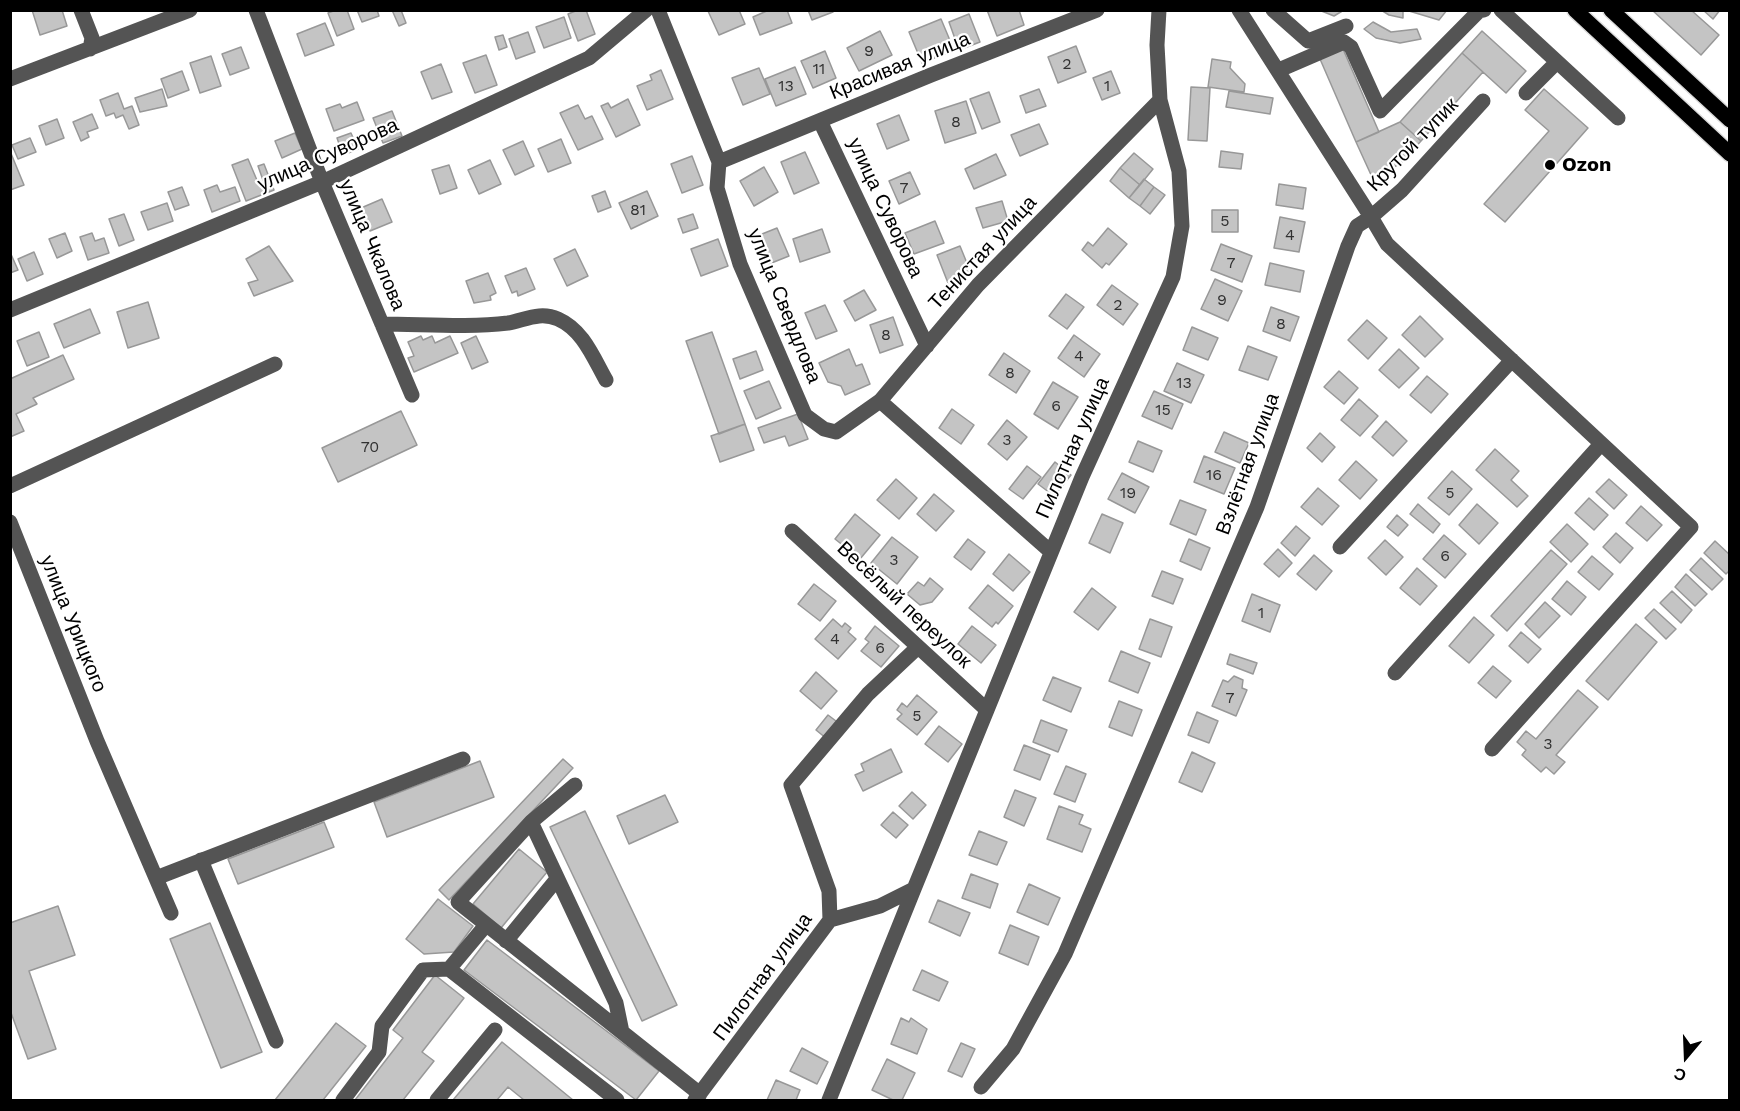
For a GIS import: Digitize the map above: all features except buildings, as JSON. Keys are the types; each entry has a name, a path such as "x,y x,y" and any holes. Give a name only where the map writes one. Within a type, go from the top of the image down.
{"main road":[{"path":"1575,10 1730,154"},
{"path":"1611,10 1730,120"}],"street":[{"path":"81,10 92,38 90,49"},
{"path":"10,79 190,10"},
{"name":"улица Чкалова","path":"256,10 322,182 412,395"},
{"name":"улица Суворова","path":"10,310 322,182 589,58 646,10"},
{"name":"улица Свердлова","path":"658,10 719,162 717,188 745,275 806,415 824,429 836,432"},
{"name":"Красивая улица","path":"719,162 1097,10"},
{"name":"Пилотная улица","path":"829,1101 1082,477 1173,278 1182,226 1179,171 1160,100 1157,45 1159,10"},
{"path":"1273,10 1308,41 1346,26"},
{"path":"1279,70 1344,42 1351,47 1380,111 1479,11 1484,10"},
{"path":"1501,10 1618,118"},
{"path":"1246,13 1388,244 1691,527 1492,749"},
{"path":"1526,93 1557,62"},
{"name":"Тенистая улица","path":"836,432 880,400 978,285 1160,100"},
{"name":"Крутой тупик","path":"1371,217 1402,190 1484,101"},
{"name":"улица Суворова","path":"820,120 927,346"},
{"name":"Взлётная улица","path":"981,1087 1013,1048 1065,954 1257,507 1348,246 1357,226 1371,217"},
{"path":"382,324 507,323 540,315 556,318 571,327 583,339 606,380"},
{"path":"1340,548 1512,360"},
{"path":"10,486 275,364"},
{"path":"880,400 1051,552"},
{"path":"1395,673 1601,444"},
{"name":"улица Урицкого","path":"10,522 97,741 171,913"},
{"name":"Весёлый переулок","path":"792,531 987,710"},
{"path":"830,920 829,891 791,784 868,694 918,647"},
{"path":"156,878 463,759"},
{"path":"575,785 531,822 458,902 622,1032 698,1097"},
{"path":"531,822 615,1003 622,1032"},
{"path":"201,861 276,1041"},
{"path":"506,940 557,879"},
{"name":"Пилотная улица","path":"698,1097 830,920 880,906 914,888"},
{"path":"449,969 486,925"},
{"path":"343,1101 379,1052 382,1026 423,970 449,969 617,1101"},
{"path":"437,1101 495,1030"}],"place":[{"name":"Ozon","path":"1550,165"}]}
